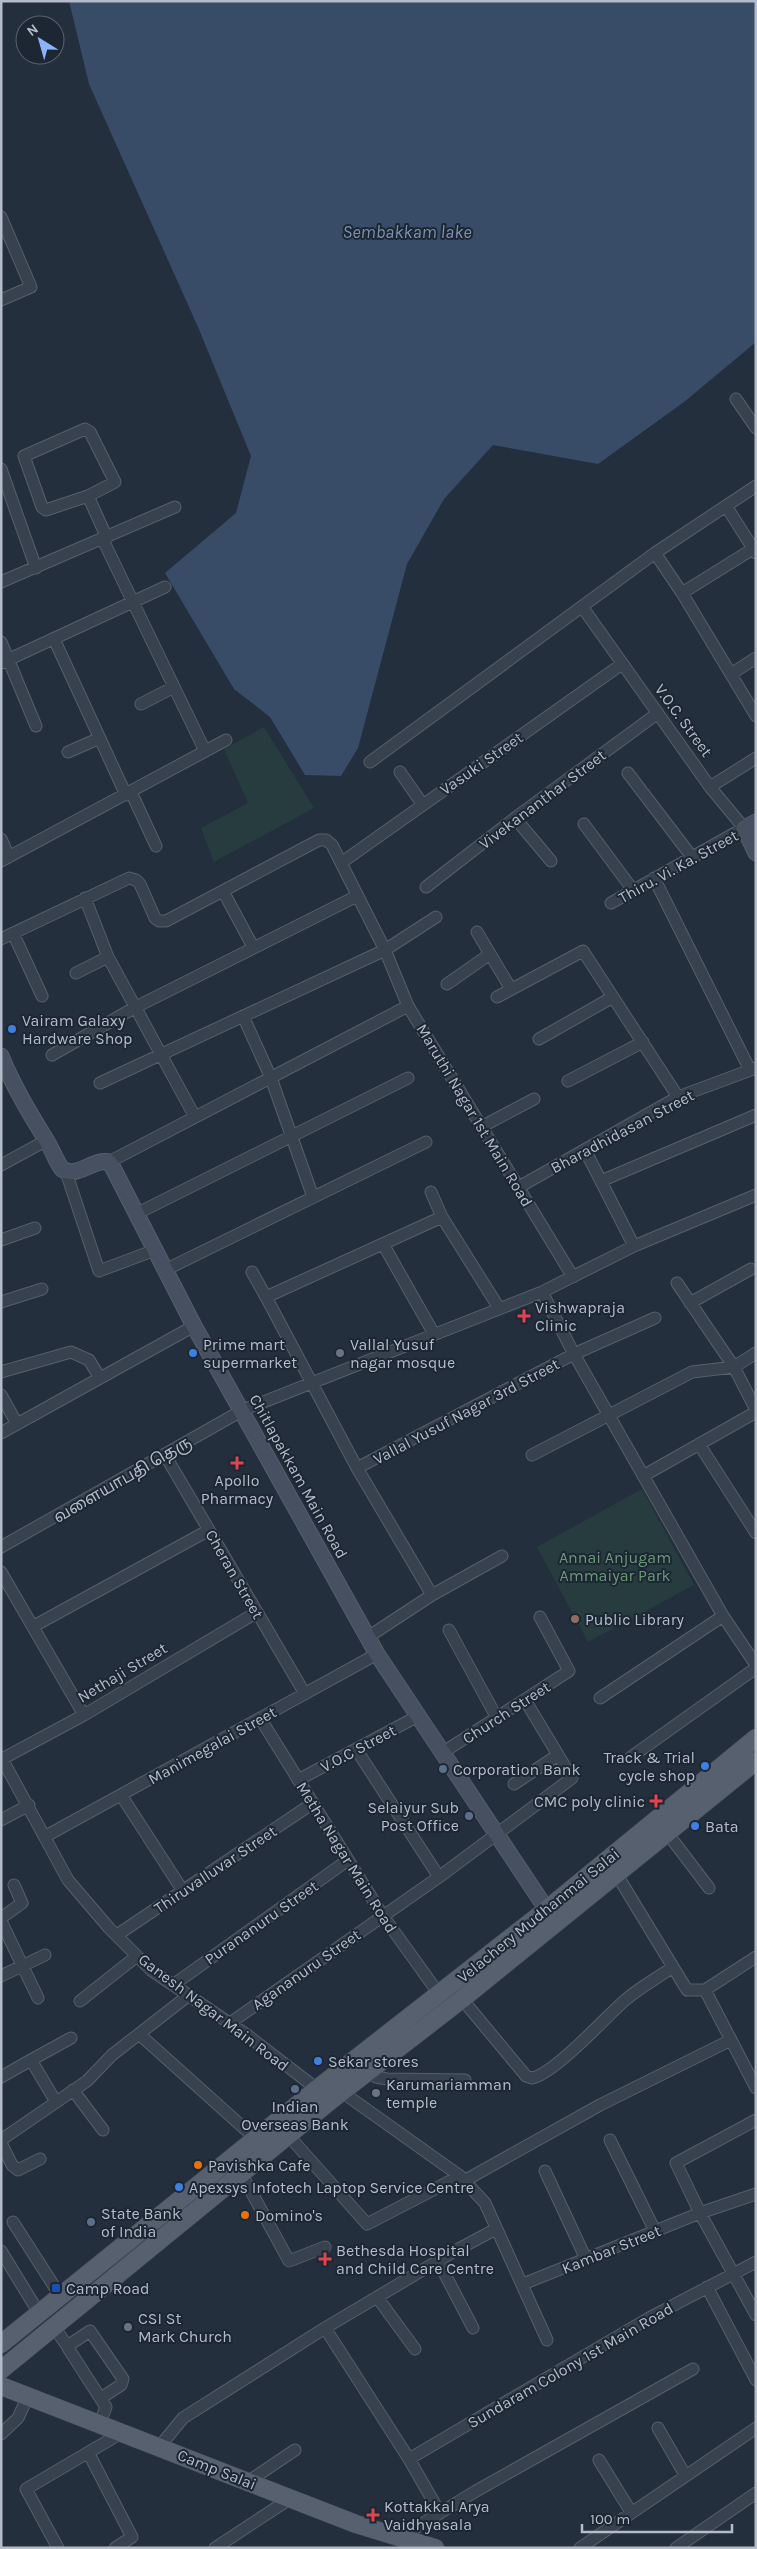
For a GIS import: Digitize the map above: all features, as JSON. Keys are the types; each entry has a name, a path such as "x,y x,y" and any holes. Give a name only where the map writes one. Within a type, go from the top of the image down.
{"main road":[{"name":"Velachery Mudhanmai Salai","path":"1,2370 288,2135 462,1999 534,1940 551,1916 756,1738"},
{"name":"Velachery Mudhanmai Salai","path":"1,2344 317,2089 439,1994 551,1916 617,1875 756,1762"},
{"name":"Camp Salai","path":"1,2386 291,2498 427,2547"}],"street":[{"path":"1,217 31,288 1,300"},
{"path":"736,399 756,428"},
{"path":"88,429 115,482 88,496 46,510 42,507 24,456 88,429"},
{"path":"1,469 36,568"},
{"path":"370,762 583,608 655,553 756,486"},
{"path":"88,496 133,602 205,751"},
{"path":"682,593 755,550 726,506"},
{"path":"1,582 105,539 175,507"},
{"path":"655,553 682,593 756,716"},
{"path":"5,661 165,587"},
{"name":"V.O.C. Street","path":"583,608 710,787 750,825 756,853"},
{"path":"54,639 100,738 156,846"},
{"path":"1,642 5,661 36,726"},
{"path":"731,674 756,658"},
{"name":"Vasuki Street","path":"341,863 622,664"},
{"path":"141,704 174,687"},
{"name":"Vivekananthar Street","path":"426,888 515,818 658,713"},
{"path":"68,752 100,738"},
{"path":"1,839 5,859 226,740"},
{"path":"710,787 756,758"},
{"path":"400,772 423,805"},
{"path":"628,773 692,858"},
{"path":"515,818 551,861"},
{"path":"584,824 633,890"},
{"name":"Thiru. Vi. Ka. Street","path":"611,903 750,825"},
{"name":"Maruthi Nagar 1st Main Road","path":"223,891 319,840 328,841 385,950 408,1006 483,1126 573,1277"},
{"path":"1,939 125,879 133,878 140,884 155,918 163,922 223,891 253,947"},
{"path":"654,878 753,1069"},
{"path":"52,1055 134,1008 357,896"},
{"path":"85,898 108,957 134,1008 196,1117"},
{"path":"100,1083 385,950 436,917"},
{"path":"477,932 510,989"},
{"path":"13,933 42,996"},
{"path":"497,997 584,951 678,1097"},
{"path":"447,984 490,954"},
{"path":"76,973 108,957"},
{"path":"539,1039 614,997"},
{"path":"66,1172 76,1171 102,1161 109,1162 408,1006"},
{"path":"243,1016 271,1078 313,1198"},
{"path":"568,1081 643,1042"},
{"path":"1,1056 10,1079 27,1112 46,1140 58,1164 66,1172 99,1271 155,1250"},
{"name":"Bharadhidasan Street","path":"519,1187 678,1097 753,1069"},
{"path":"136,1214 408,1078"},
{"path":"483,1126 534,1099"},
{"path":"601,1180 756,1115"},
{"path":"1,1165 46,1140"},
{"path":"165,1270 426,1142"},
{"path":"585,1150 634,1246"},
{"name":"Chitlapakkam Main Road","path":"109,1162 194,1326 243,1410 368,1637 442,1753 551,1916"},
{"path":"431,1192 442,1218 499,1308"},
{"name":"வளையாபதி தெரு","path":"1,1547 243,1410 542,1292 634,1246 756,1195"},
{"path":"266,1297 442,1218"},
{"path":"1,1240 35,1228"},
{"path":"384,1244 434,1334"},
{"path":"690,1303 751,1269"},
{"path":"252,1272 357,1468 432,1595"},
{"path":"643,1476 756,1411 734,1367 677,1284"},
{"path":"2,1301 42,1289"},
{"path":"542,1292 574,1354 723,1616 756,1666 631,1757"},
{"name":"Vallal Yusuf Nagar 3rd Street","path":"357,1468 574,1354 656,1318"},
{"path":"1,1433 194,1326"},
{"path":"1,1372 71,1352 89,1360 100,1378"},
{"path":"532,1455 692,1372 734,1367 756,1353"},
{"path":"1,1395 17,1424"},
{"path":"699,1444 756,1533"},
{"name":"Cheran Street","path":"165,1454 305,1694"},
{"path":"34,1626 209,1530"},
{"path":"368,1637 432,1595 502,1556"},
{"path":"1,1572 84,1715"},
{"name":"Nethaji Street","path":"2,1758 84,1715 257,1612"},
{"path":"600,1698 723,1616"},
{"name":"Church Street","path":"442,1753 569,1671 540,1617"},
{"path":"449,1630 497,1718"},
{"name":"Manimegalai Street","path":"46,1836 378,1654"},
{"path":"514,1784 558,1755 525,1700"},
{"name":"V.O.C Street","path":"298,1780 418,1716"},
{"name":"Metha Nagar Main Road","path":"260,1718 383,1916 439,1994"},
{"path":"356,1748 439,1877"},
{"name":"Agananuru Street","path":"230,2023 439,1877 572,1778 558,1755"},
{"name":"Ganesh Nagar Main Road","path":"2,1758 46,1836 68,1880 117,1935 151,1970 230,2023 317,2089"},
{"path":"122,1794 183,1891"},
{"name":"Thiruvalluvar Street","path":"117,1935 313,1803"},
{"path":"1,1820 29,1805"},
{"path":"668,1834 709,1888"},
{"name":"Purananuru Street","path":"173,1984 348,1860"},
{"path":"617,1875 687,1990 705,1990 756,1957"},
{"path":"14,1885 22,1904 1,1920 38,1998"},
{"path":"1,1976 46,1955"},
{"path":"80,2001 137,1956"},
{"path":"462,1999 526,2076 532,2078 544,2073 575,2048 626,2000 672,1967"},
{"path":"705,1990 756,2088"},
{"path":"40,2159 18,2170 12,2165 1,2141 73,2090 139,2034 189,1995"},
{"path":"139,2034 256,2139"},
{"path":"1,2077 71,2038"},
{"path":"288,2135 367,2224 462,2178 600,2105 731,2040"},
{"path":"31,2060 56,2102"},
{"path":"368,2071 376,2077 387,2079 466,2080"},
{"path":"73,2090 103,2130"},
{"path":"342,2092 462,2178 485,2203 547,2340"},
{"path":"756,2120 676,2162 700,2213 756,2315"},
{"path":"610,2140 655,2231"},
{"path":"545,2171 586,2259"},
{"path":"241,2173 289,2261 326,2247"},
{"name":"Kambar Street","path":"523,2284 700,2213 756,2194"},
{"path":"13,2222 61,2297"},
{"path":"160,2446 184,2418 324,2328 496,2229"},
{"path":"1,2251 39,2313"},
{"path":"438,2261 473,2328"},
{"name":"Sundaram Colony 1st Main Road","path":"409,2459 632,2328 756,2262"},
{"path":"708,2287 756,2380"},
{"path":"376,2297 415,2349"},
{"path":"54,2327 101,2398 106,2411 100,2423"},
{"path":"324,2328 409,2459 440,2513"},
{"path":"68,2347 90,2331 123,2379 121,2385 101,2398"},
{"path":"399,2538 476,2491 693,2369"},
{"path":"1,2434 18,2418 28,2396"},
{"path":"658,2428 685,2475"},
{"path":"580,2548 756,2428"},
{"path":"58,2548 26,2489 89,2454 123,2432"},
{"path":"249,2481 295,2450"},
{"path":"89,2454 132,2537 114,2548"},
{"path":"599,2460 631,2512"},
{"path":"676,2548 756,2493"},
{"path":"215,2548 291,2498"}],"green space":[{"path":"264,727 314,808 214,862 201,828 248,803 224,749"},
{"name":"Annai Anjugam Ammaiyar Park","path":"642,1489 694,1585 588,1642 537,1547"}],"water":[{"name":"Sembakkam lake","path":"69,1 756,1 756,342 684,402 598,464 493,445 444,499 407,564 358,748 341,776 305,775 270,717 234,689 165,573 236,513 251,456 198,327 89,84"}],"place":[{"name":"Vairam Galaxy Hardware Shop","path":"12,1029"},
{"name":"Vishwapraja Clinic","path":"524,1316"},
{"name":"Prime mart supermarket","path":"193,1353"},
{"name":"Vallal Yusuf nagar mosque","path":"340,1353"},
{"name":"Apollo Pharmacy","path":"237,1463"},
{"name":"Public Library","path":"575,1619"},
{"name":"Track & Trial cycle shop","path":"705,1766"},
{"name":"Corporation Bank","path":"443,1769"},
{"name":"CMC poly clinic","path":"656,1801"},
{"name":"Selaiyur Sub Post Office","path":"469,1816"},
{"name":"Bata","path":"695,1826"},
{"name":"Sekar stores","path":"318,2061"},
{"name":"Indian Overseas Bank","path":"295,2089"},
{"name":"Karumariamman temple","path":"376,2093"},
{"name":"Pavishka Cafe","path":"198,2165"},
{"name":"Apexsys Infotech Laptop Service Centre","path":"179,2187"},
{"name":"Domino's","path":"245,2215"},
{"name":"State Bank of India","path":"91,2222"},
{"name":"Bethesda Hospital and Child Care Centre","path":"325,2259"},
{"name":"Camp Road","path":"56,2288"},
{"name":"CSI St Mark Church","path":"128,2327"},
{"name":"Kottakkal Arya Vaidhyasala","path":"373,2515"}]}
